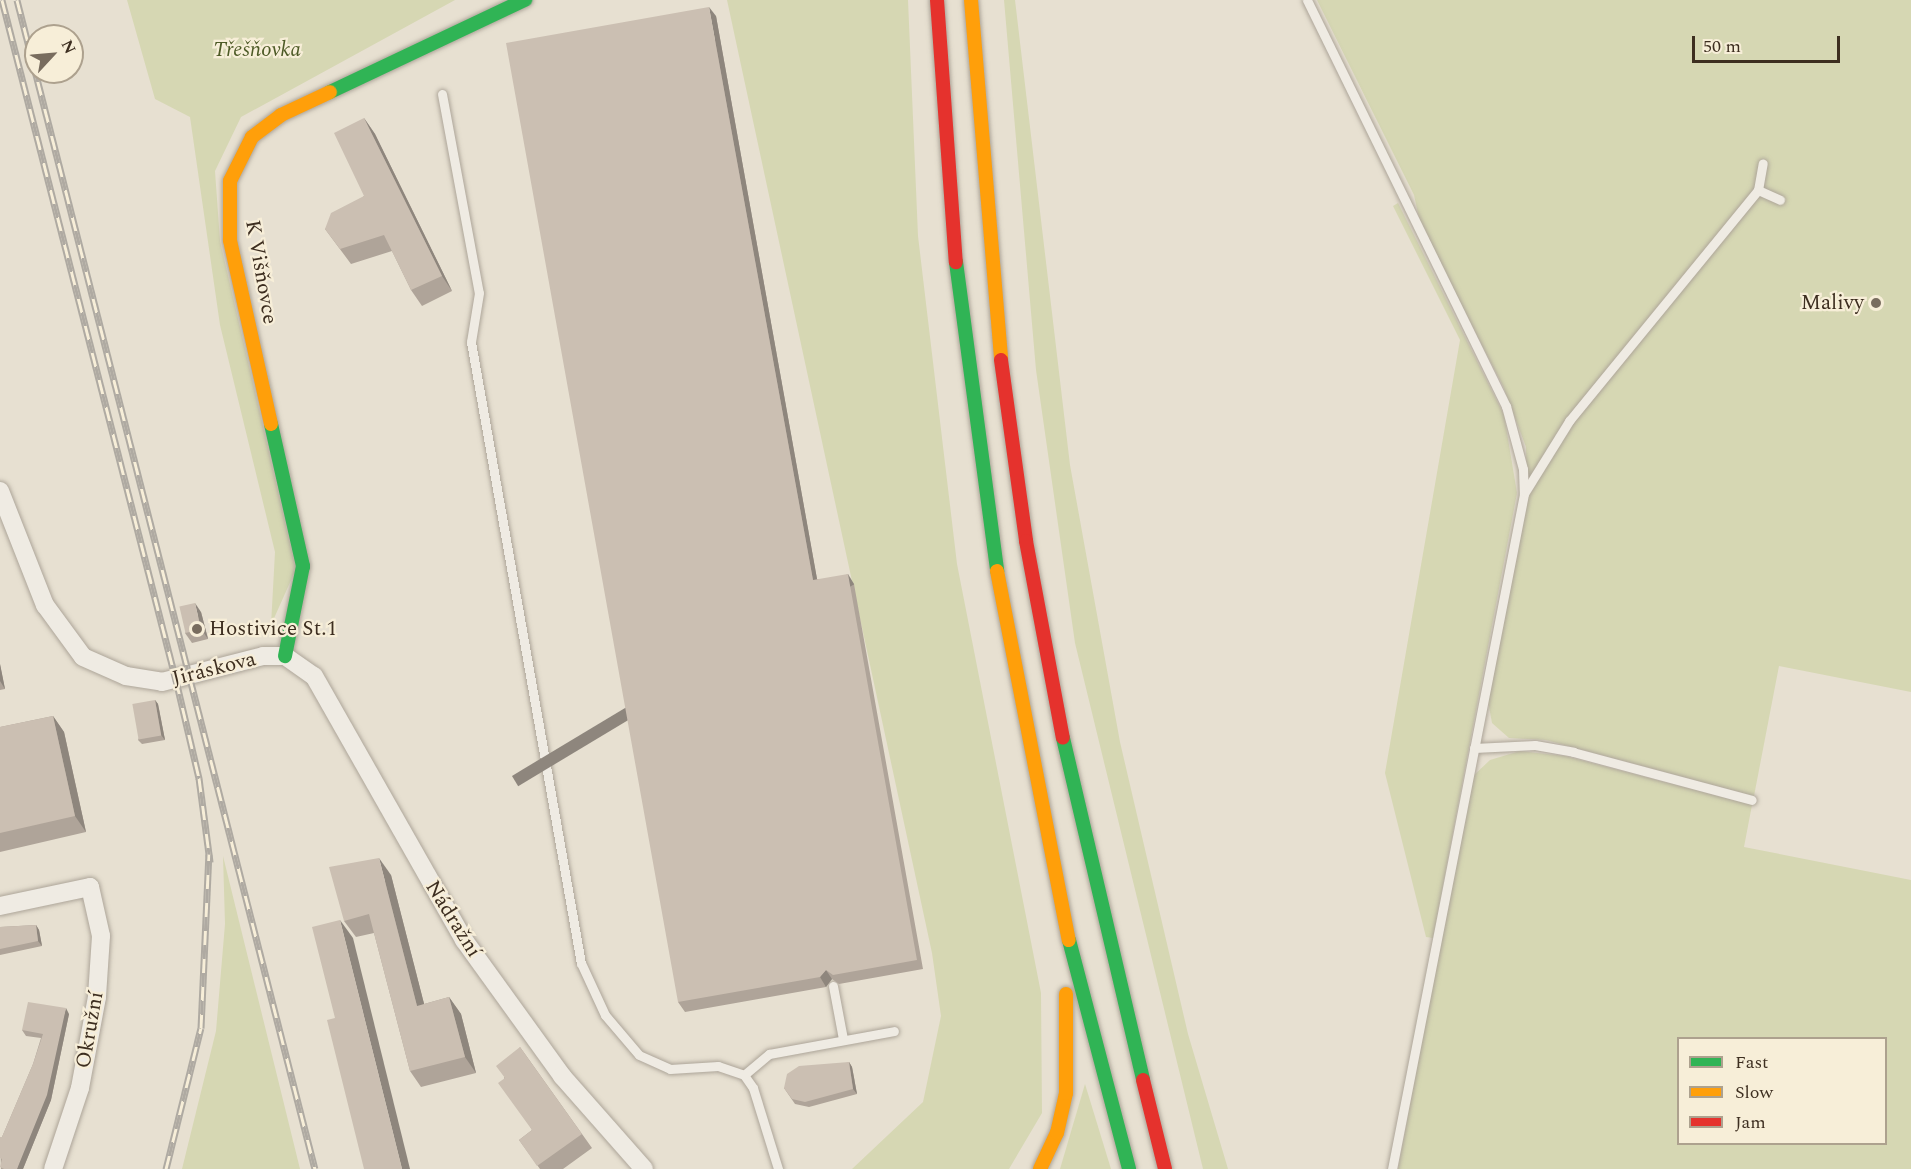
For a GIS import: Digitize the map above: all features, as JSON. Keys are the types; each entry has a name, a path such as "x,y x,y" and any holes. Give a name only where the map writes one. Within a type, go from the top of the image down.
{"main road":[{"name":"K Višňovce","path":"285,656 303,566 230,240 230,181 252,137 282,115 467,23 525,0"},
{"path":"937,0 959,305 992,545 1055,885 1128,1169"},
{"path":"971,0 993,303 1026,541 1079,825 1165,1169"},
{"path":"1040,1169 1057,1133 1069,1048 1055,885"}],"street":[{"name":"Jiráskova","path":"0,491 45,605 83,657 126,676 162,682 263,656 285,656"},
{"name":"Nádražní","path":"285,656 314,676 329,696 464,940 562,1076 644,1169"},
{"name":"Okružní","path":"0,906 90,887 101,936 97,997 80,1088 53,1169"}],"lane":[{"path":"1307,0 1506,406 1519,441 1524,494"},
{"path":"442,94 479,293 471,342 581,963 605,1015 639,1055 670,1069 718,1066 744,1075 753,1088 778,1169"},
{"path":"1392,1169 1524,494 1545,452 1758,190 1763,163"},
{"path":"1758,190 1780,200"},
{"path":"1474,748 1544,746 1752,800"},
{"path":"833,986 843,1039"},
{"path":"744,1075 769,1054 894,1031"}],"green space":[{"name":"Třešňovka","path":"127,0 455,0 241,117 215,171 220,241 296,569 271,625 275,552 220,325 190,117 155,99"},
{"path":"727,0 908,0 918,236 957,564 1041,993 1042,1113 1009,1169 852,1169 923,1102 941,1016 932,953"},
{"path":"1004,0 1015,0 1070,465 1120,742 1188,1034 1228,1169 1203,1169 1075,643 1036,370"},
{"path":"1317,0 1911,0 1911,692 1779,666 1754,796 1546,740 1509,738 1492,723 1488,701 1527,503 1526,447 1503,386 1421,227 1414,195"},
{"path":"1398,203 1504,415 1517,493 1433,938 1426,937 1385,773 1460,340 1393,206"},
{"path":"1520,751 1565,756 1752,805 1744,847 1911,880 1911,1169 1398,1169 1471,778 1490,760"},
{"path":"223,856 300,1169 182,1169 216,1031 225,924"},
{"path":"1085,1084 1111,1169 1060,1169"}],"building":[{"path":"709,7 813,580 848,574 917,960 833,975 826,970 820,977 678,1002 506,43"},
{"path":"364,118 442,276 411,290 384,235 340,249 325,229 331,213 364,196 334,133"},
{"path":"195,603 201,629 185,633 179,607"},
{"path":"155,700 161,735 139,739 132,704"},
{"path":"53,716 75,816 0,833 0,727"},
{"path":"379,858 417,1006 449,997 465,1057 410,1071 369,914 344,921 329,867"},
{"path":"340,920 402,1169 364,1169 327,1020 335,1018 312,927"},
{"path":"36,925 38,941 0,949 0,927"},
{"path":"28,1002 66,1008 47,1095 17,1169 4,1169 0,1167 2,1159 0,1158 0,1137 2,1137 33,1064 43,1034 22,1030"},
{"path":"520,1047 582,1134 537,1166 519,1140 532,1130 498,1083 505,1078 496,1066"},
{"path":"849,1062 853,1089 805,1102 792,1099 784,1088 787,1074 799,1066"}],"railway":[{"path":"2,0 176,680 199,778 210,862"},
{"path":"17,0 315,1169"},
{"path":"166,1169 201,1028 209,854"}],"traffic: fast":[{"path":"330,92 525,0"},
{"path":"956,262 997,571"},
{"path":"271,424 303,566 285,656"},
{"path":"1063,738 1143,1080"},
{"path":"1069,940 1129,1169"}],"traffic: slow":[{"path":"971,0 1001,360"},
{"path":"271,424 230,240 230,181 252,137 281,115 330,92"},
{"path":"997,571 1069,940"},
{"path":"1040,1169 1057,1133 1066,1093 1066,994"}],"traffic: jam":[{"path":"937,0 956,262"},
{"path":"1001,360 1026,541 1063,738"},
{"path":"1143,1080 1165,1169"}],"place":[{"name":"Malivy","path":"1876,303"},
{"name":"Hostivice St.1","path":"197,629"}]}
